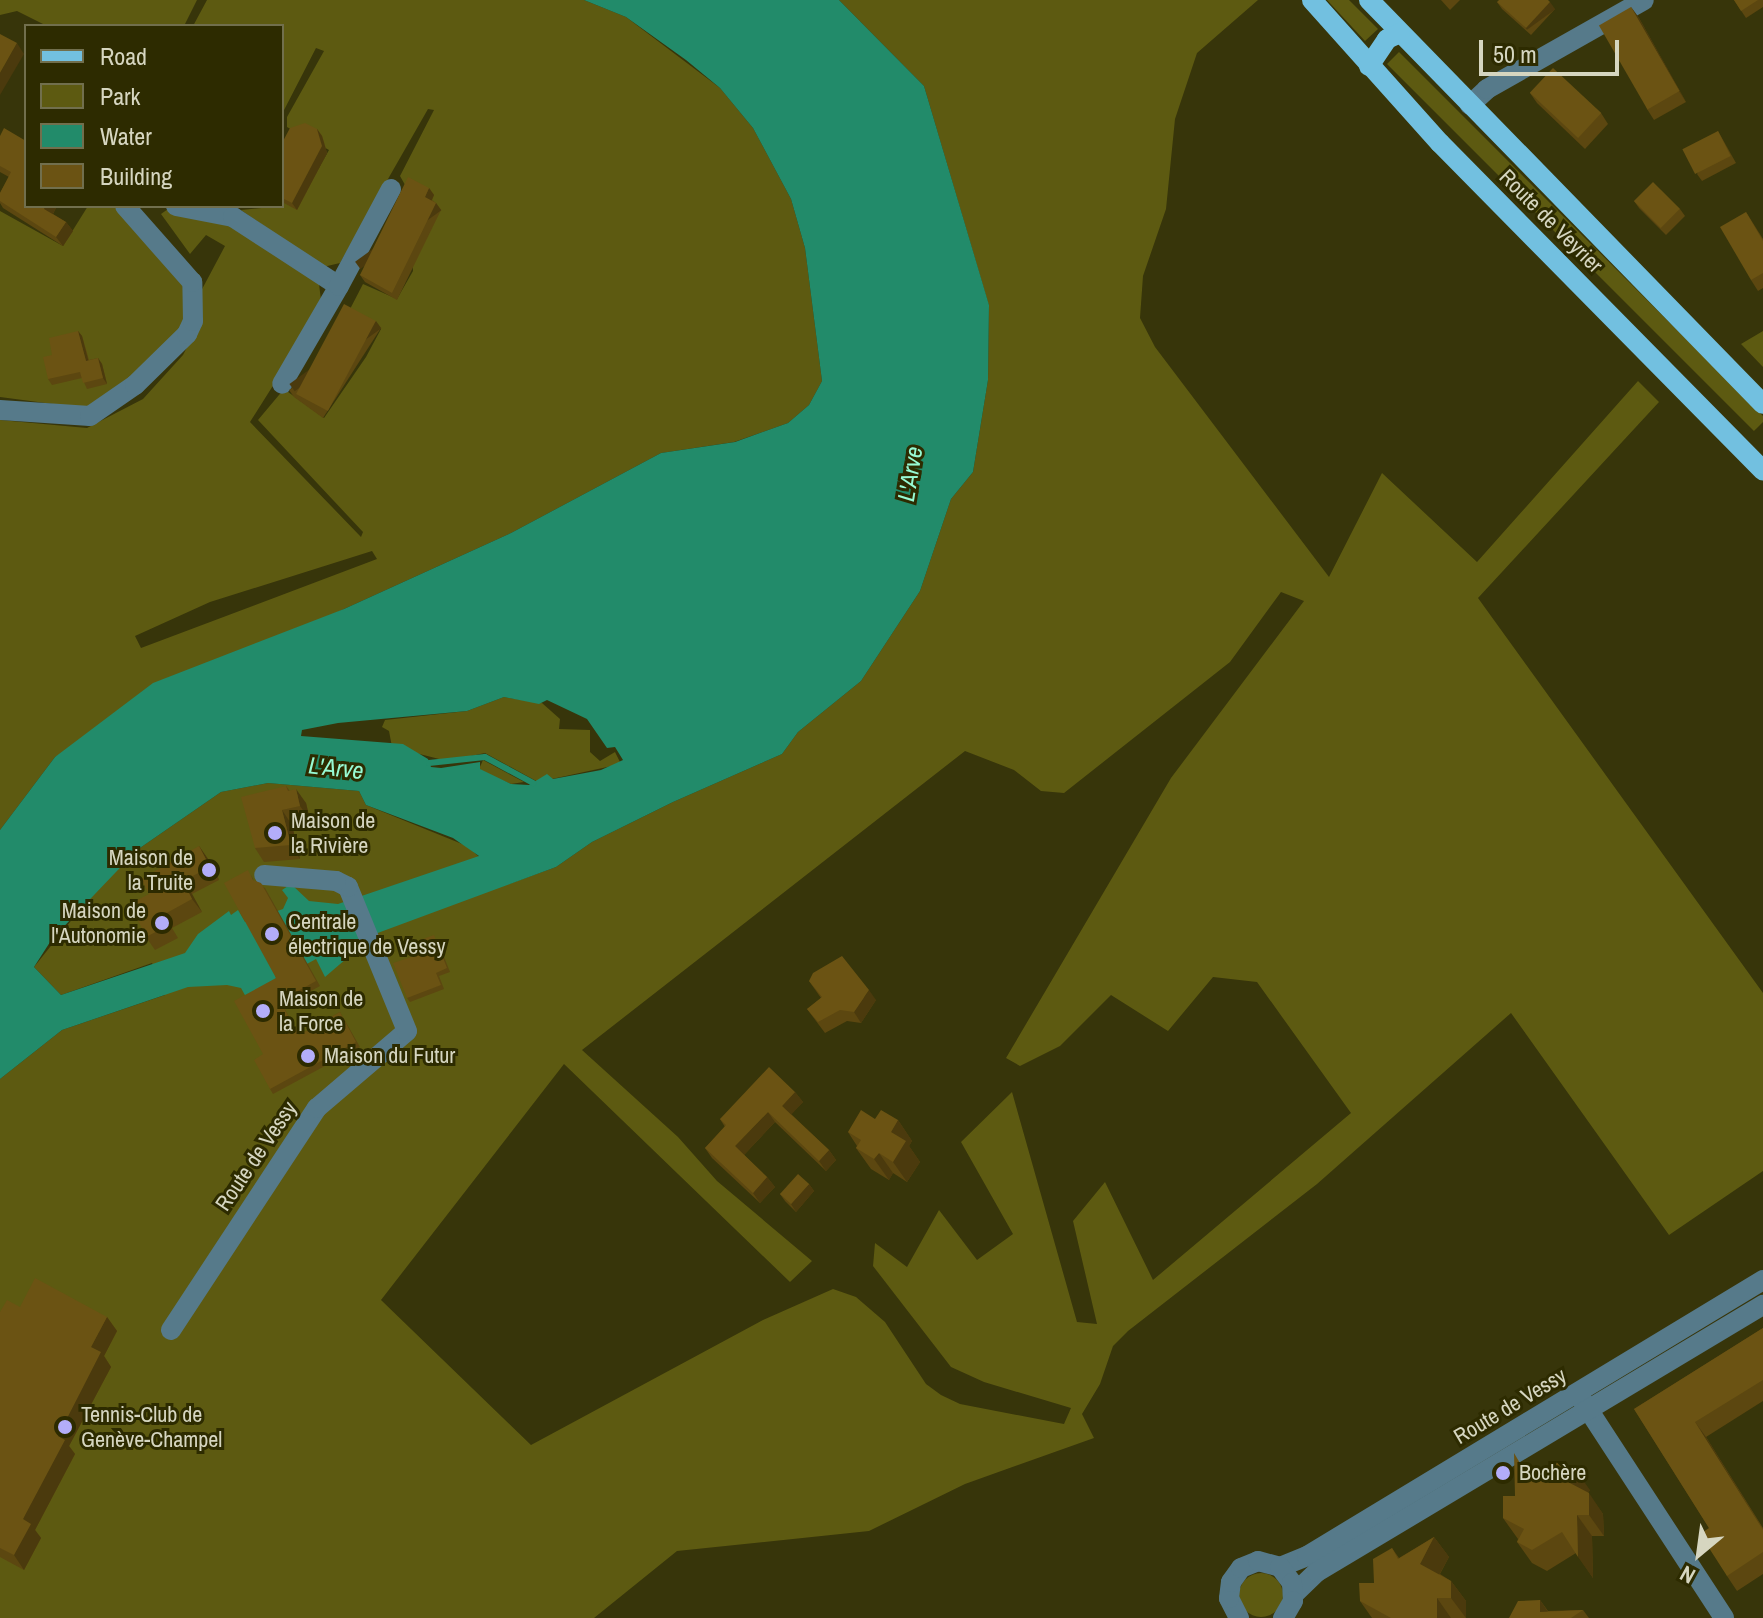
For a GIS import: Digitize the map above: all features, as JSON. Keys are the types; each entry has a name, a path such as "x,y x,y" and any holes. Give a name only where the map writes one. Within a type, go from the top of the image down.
{"main road":[{"name":"Route de Veyrier","path":"1312,0 1369,66 1763,470"},
{"name":"Route de Veyrier","path":"1369,0 1763,404"},
{"path":"1369,66 1387,39 1400,33"}],"street":[{"path":"1470,105 1487,89 1644,0"},
{"path":"282,384 391,189"},
{"path":"0,410 90,416 135,385 187,334 193,321 192,282 127,208"},
{"path":"200,208 236,211 339,286"},
{"name":"Route de Vessy","path":"171,1330 317,1108 407,1031 355,899 340,882 264,875"},
{"name":"Route de Vessy","path":"1294,1594 1317,1572 1582,1402 1763,1280"},
{"name":"Route de Vessy","path":"1280,1567 1763,1305"},
{"path":"1582,1402 1724,1618"},
{"path":"1233,1616 1229,1590 1241,1568 1258,1561 1280,1567 1294,1594 1283,1618"}],"green space":[{"path":"0,0 197,0 185,24 43,24 17,11 0,15"},
{"path":"207,0 584,0 626,17 720,88 753,128 791,199 805,248 822,381 809,405 788,423 734,442 661,453 511,533 344,609 55,757 0,830 0,420 87,428 143,399 183,355 200,322 200,293 225,246 206,235 190,254 161,214 168,209 231,222 318,276 322,308 250,422 361,537 363,532 258,420 284,389 324,418 366,357 381,329 349,311 363,284 397,299 413,271 409,192 400,176 434,110 428,109 340,263 323,267 241,210 284,208 284,184 304,195 329,150 287,127 287,117 324,51 316,48 284,110 284,24 194,24","holes":["372,551 377,559 141,648 135,636 210,602"]},
{"path":"839,0 1258,0 1197,53 1175,119 1166,209 1143,276 1140,318 1155,347 1329,577 1382,473 1477,562 1638,381 1659,402 1478,598 1763,993 1763,1171 1669,1235 1511,1013 1317,1184 1128,1331 1113,1346 1100,1384 1082,1414 1094,1438 965,1484 869,1531 677,1551 594,1618 0,1618 0,1079 62,1030 165,995 152,963 61,995 34,967 98,887 137,850 221,792 268,783 359,791 366,805 467,846 509,884 556,867 592,842 782,754 798,732 861,681 920,591 951,499 973,472 988,380 989,306 924,86","holes":["1281,592 1304,601 1171,778 1006,1058 1020,1066 1060,1046 1111,995 1168,1031 1213,977 1257,982 1351,1113 1153,1280 1105,1182 1073,1221 1097,1324 1077,1322 1012,1092 961,1142 1013,1234 977,1260 939,1210 907,1267 875,1243 873,1266 951,1367 984,1382 1071,1408 1064,1424 960,1404 941,1395 926,1384 885,1322 856,1297 833,1289 763,1320 531,1445 381,1300 564,1064 790,1282 812,1261 717,1181 678,1137 582,1050 965,751 1014,770 1041,791 1064,793 1230,662"]},
{"path":"1327,0 1349,0 1378,29 1365,41"},
{"path":"1399,52 1763,416 1763,422 1754,431 1387,64"},
{"path":"87,208 118,208 182,281 187,315 171,343 91,409 0,397 0,211 63,246"},
{"path":"1763,331 1763,367 1741,344"},
{"path":"504,697 542,703 560,719 559,729 590,730 590,752 600,761 615,752 621,764 538,782 485,753 447,761 392,747 389,731 382,727 385,720 467,711"},
{"path":"483,760 524,782 511,784 491,776 479,769"},
{"path":"1261,1573 1277,1579 1283,1595 1277,1611 1261,1617 1245,1611 1239,1595 1245,1579"}],"water":[{"name":"L'Arve","path":"584,0 839,0 924,86 989,305 988,380 973,472 951,499 920,591 861,681 798,732 782,754 592,842 556,867 375,934 325,977 316,959 246,997 241,988 227,985 188,987 62,1030 0,1079 0,830 55,757 153,683 344,609 511,533 661,453 735,442 788,423 809,405 822,381 805,248 791,199 753,128 720,88 626,17","holes":["504,697 539,704 547,700 587,719 607,748 615,747 623,760 601,770 553,779 547,774 529,785 511,784 480,769 480,762 431,767 428,759 403,744 301,736 302,730 338,723 467,711","268,783 359,791 366,805 453,838 479,856 338,904 309,901 291,884 282,890 288,898 283,909 245,922 238,910 231,915 229,911 198,934 185,953 61,995 34,967 52,939 137,850 221,792"]}],"building":[{"path":"1734,0 1758,0 1741,11"},
{"path":"1497,2 1550,2 1526,28"},
{"path":"1631,7 1680,91 1647,110 1599,26"},
{"path":"0,34 17,43 0,73"},
{"path":"1553,68 1601,113 1578,138 1530,93"},
{"path":"305,123 317,129 322,146 292,203 284,199 284,139 290,128"},
{"path":"4,128 24,140 24,208 44,208 66,222 56,237 0,201 0,193 11,172 0,166 0,136"},
{"path":"1718,131 1731,156 1695,174 1682,149"},
{"path":"408,177 429,188 425,197 436,203 392,293 360,275"},
{"path":"1653,182 1680,209 1661,228 1634,201"},
{"path":"1746,212 1763,241 1763,273 1751,280 1720,227"},
{"path":"344,304 376,321 328,411 296,394"},
{"path":"78,331 86,361 98,358 103,378 83,383 80,372 48,379 43,357 52,355 49,338"},
{"path":"286,786 288,791 296,789 300,806 282,810 291,845 255,848 241,797"},
{"path":"199,846 210,867 183,881 192,899 163,915 169,925 146,937 130,904 149,894 141,879"},
{"path":"248,870 253,880 261,883 316,981 280,1001 299,1035 340,1012 356,1042 270,1089 254,1060 263,1054 234,1001 276,978 224,883"},
{"path":"434,935 447,968 436,973 441,985 407,998 393,963 420,954 415,942"},
{"path":"842,956 869,990 854,1012 840,1010 818,1022 807,1009 822,997 809,981 813,973"},
{"path":"769,1067 795,1092 782,1106 829,1150 819,1161 768,1112 735,1146 767,1177 753,1193 705,1148 726,1125 720,1119"},
{"path":"861,1110 875,1119 881,1110 898,1120 891,1132 906,1141 893,1162 879,1153 874,1159 856,1148 861,1140 848,1132"},
{"path":"798,1174 809,1184 791,1204 780,1194"},
{"path":"35,1278 107,1317 91,1347 101,1352 58,1436 65,1440 23,1519 31,1524 14,1555 0,1548 0,1312 7,1300 20,1307"},
{"path":"1763,1328 1763,1380 1695,1422 1763,1530 1763,1552 1727,1576 1700,1534 1709,1528 1634,1409"},
{"path":"1514,1453 1530,1480 1560,1461 1575,1469 1568,1482 1589,1493 1589,1515 1577,1515 1578,1557 1562,1532 1532,1550 1517,1542 1524,1529 1503,1518 1503,1496 1515,1496"},
{"path":"1434,1537 1420,1564 1451,1581 1451,1598 1437,1598 1437,1618 1391,1618 1360,1601 1359,1583 1374,1583 1373,1559 1392,1548 1398,1559"},
{"path":"1540,1600 1540,1612 1583,1610 1571,1618 1509,1618 1518,1601"}],"waterway":[{"path":"429,763 485,757 533,783"}],"place":[{"name":"Maison de la Rivière","path":"275,833"},
{"name":"Maison de la Truite","path":"209,870"},
{"name":"Maison de l'Autonomie","path":"162,923"},
{"name":"Centrale électrique de Vessy","path":"272,934"},
{"name":"Maison de la Force","path":"263,1011"},
{"name":"Maison du Futur","path":"308,1056"},
{"name":"Tennis-Club de Genève-Champel","path":"65,1427"},
{"name":"Bochère","path":"1503,1473"}]}
